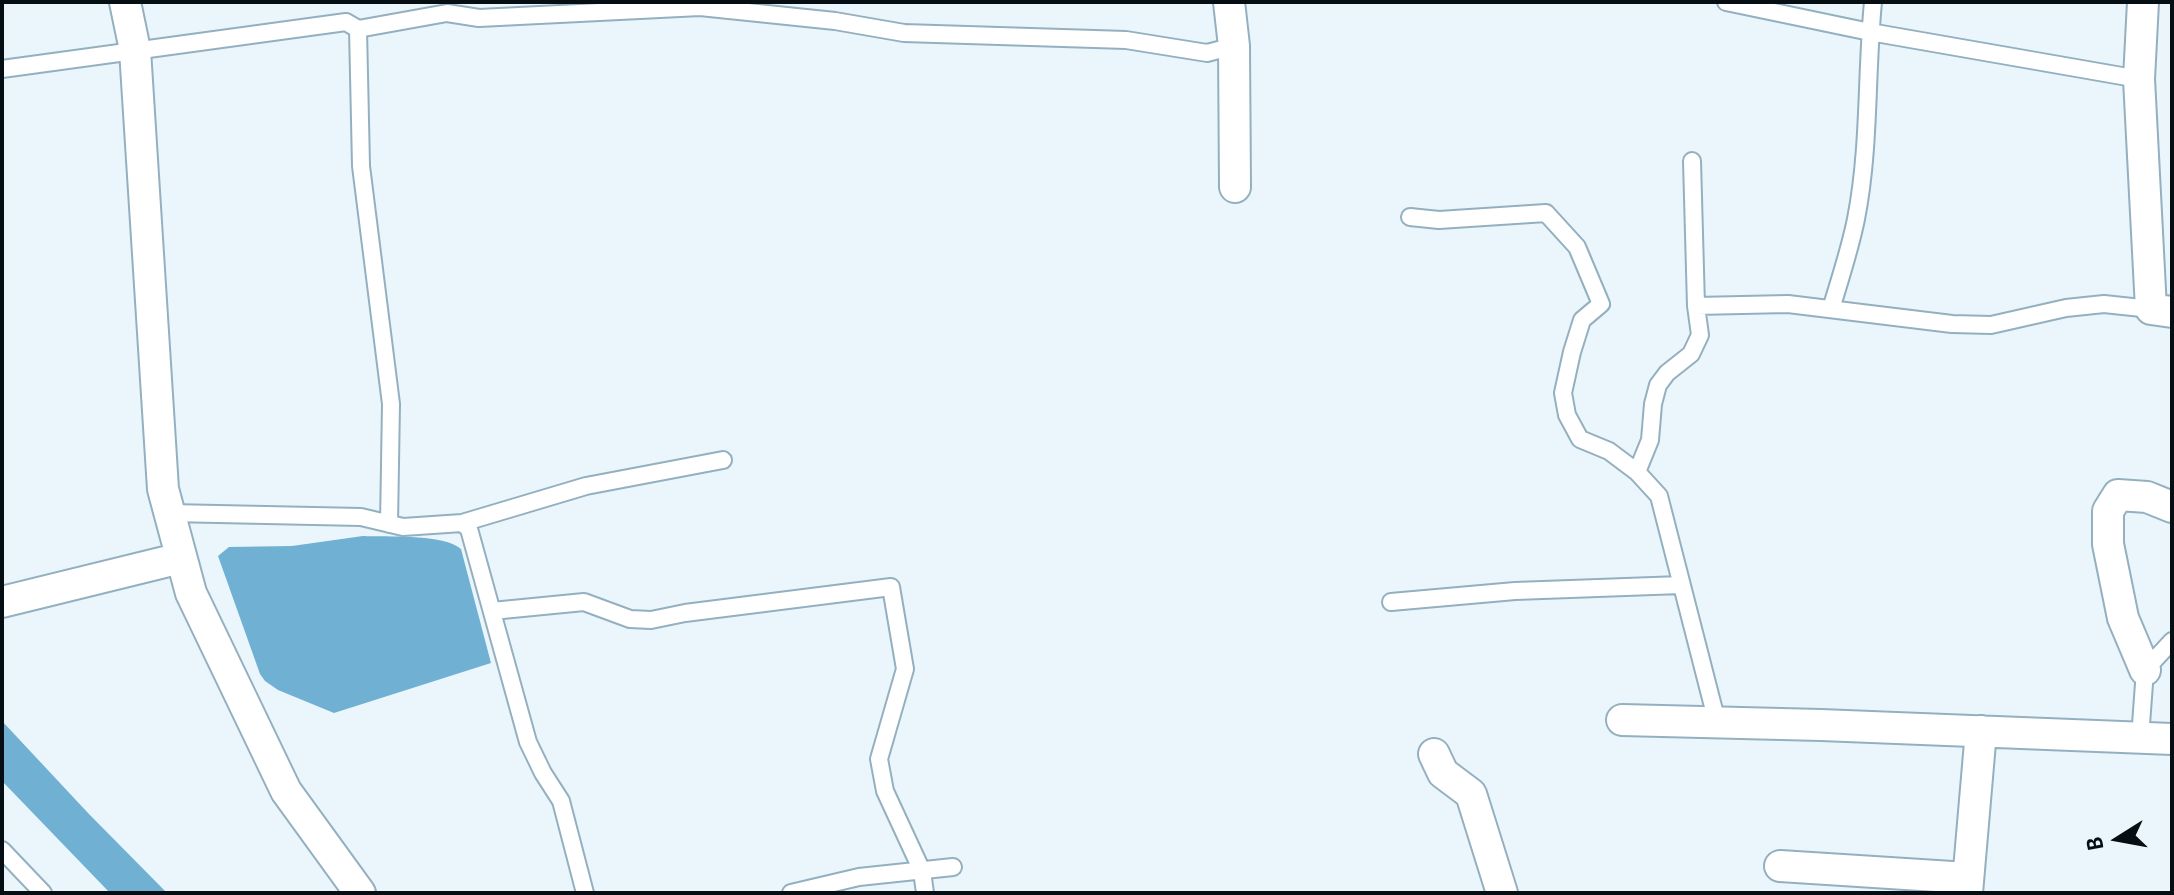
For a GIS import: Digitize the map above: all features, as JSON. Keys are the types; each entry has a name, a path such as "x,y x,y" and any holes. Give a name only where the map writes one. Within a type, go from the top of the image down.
{"street":[{"path":"125,2 135,50 163,489 181,558 191,593 286,791 360,893"},
{"path":"1229,2 1234,46 1235,187"},
{"path":"2143,2 2139,79 2162,311"},
{"path":"2145,670 2123,618 2108,544 2108,511 2118,495 2147,497 2172,507"},
{"path":"2,602 181,558"},
{"path":"1622,720 2172,739"},
{"path":"1780,866 1968,886 1981,731"},
{"path":"1434,754 1443,773 1471,794 1502,893"}],"lane":[{"path":"1726,2 1870,32 2139,79"},
{"path":"1831,309 1856,220 1866,138 1873,2"},
{"path":"2,69 346,22 358,29 447,13 479,18 700,7 835,21 904,33 1126,40 1207,53 1234,46"},
{"path":"358,29 361,166 391,404 389,524"},
{"path":"1637,472 1650,440 1658,385 1667,373 1691,354 1700,335 1696,306 1692,161"},
{"path":"1410,217 1439,220 1546,213 1577,247 1601,304 1582,320 1572,352 1563,393 1567,415 1580,439 1609,451 1637,472 1659,496 1717,722"},
{"path":"1696,306 1788,304 1952,324 1991,325 2091,305 2162,311"},
{"path":"170,513 361,517 403,527 462,523 586,486 723,460"},
{"path":"462,523 469,529 528,742 561,801 585,893"},
{"path":"1391,602 1515,591 1681,585"},
{"path":"492,611 584,602 630,619 651,620 891,587 905,669 879,759 885,791 922,871 925,893"},
{"path":"2140,738 2145,670 2172,641"},
{"path":"2,850 43,893"},
{"path":"791,893 859,877 953,867"}],"water":[{"path":"363,536 429,539 461,549 491,663 334,713 278,690 265,681 218,556 229,547 292,546"},
{"path":"2,721 167,893 110,893 2,781"}]}
